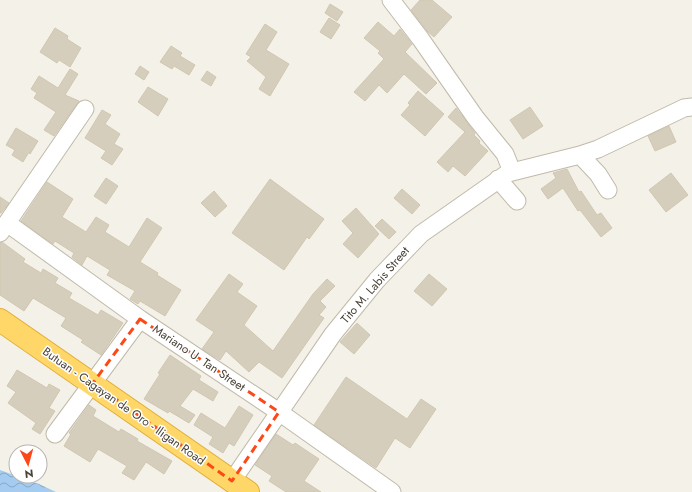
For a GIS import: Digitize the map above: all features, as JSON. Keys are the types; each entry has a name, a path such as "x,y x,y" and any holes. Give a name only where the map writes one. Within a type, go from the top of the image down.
{"highway":[{"name":"Butuan - Cagayan de Oro - Iligan Road","path":"0,320 240,486"}],"street":[{"path":"391,0 420,38 475,117 505,154 510,169 503,176"},
{"path":"503,176 598,149 678,110 692,106"},
{"path":"4,228 85,109"},
{"path":"580,155 598,174 608,190"},
{"path":"503,176 517,201"},
{"name":"Tito M. Labis Street","path":"240,486 279,412 333,334 377,280 421,234 503,176"},
{"name":"Mariano U. Tan Street","path":"4,228 279,412 392,492"},
{"path":"55,434 140,319"}],"highlighted area":[{"path":"140,319 279,412 232,481 93,383"}],"water":[{"path":"0,470 8,473 8,484 39,484 56,492 0,492"}],"building":[{"path":"420,0 432,0 452,17 434,37 427,31 411,10"},
{"path":"330,4 343,12 337,21 325,13"},
{"path":"329,18 340,25 331,39 320,32"},
{"path":"378,22 394,36 400,29 412,44 405,52 437,83 426,94 404,74 387,93 379,85 365,101 354,92 384,59 378,53 380,51 364,38"},
{"path":"265,24 277,32 266,50 289,64 270,96 259,89 266,77 247,61 251,57 246,54"},
{"path":"55,28 68,36 67,39 81,48 70,67 59,60 57,63 40,52"},
{"path":"171,46 182,53 180,56 195,65 189,75 174,66 172,69 160,62"},
{"path":"140,66 149,72 144,80 135,74"},
{"path":"70,69 78,74 65,95 79,101 54,136 44,130 56,112 34,98 37,93 31,89 39,76 58,88"},
{"path":"207,71 216,77 211,86 201,80"},
{"path":"148,87 168,99 158,116 138,102"},
{"path":"418,91 444,114 425,136 401,115 410,105 408,103"},
{"path":"530,107 543,126 523,139 510,120"},
{"path":"456,108 475,133 474,135 480,141 479,143 488,151 465,176 453,166 448,172 437,162 465,132 448,117"},
{"path":"102,110 111,115 105,124 120,134 114,144 123,149 112,165 101,158 106,151 85,138"},
{"path":"669,126 676,142 655,151 648,136"},
{"path":"16,128 38,141 23,162 12,155 15,150 6,145"},
{"path":"567,169 579,192 581,191 597,215 601,213 612,228 601,237 580,210 578,211 563,188 548,199 541,189 556,178 553,173"},
{"path":"671,173 688,195 666,212 649,190"},
{"path":"106,178 118,186 106,204 94,196"},
{"path":"270,179 324,219 309,239 307,237 284,270 232,233"},
{"path":"47,182 73,199 62,217 86,232 96,217 109,225 105,232 129,247 147,218 162,228 140,262 181,290 165,316 140,301 138,304 130,299 135,291 107,275 110,270 87,256 82,265 72,257 74,253 55,241 53,244 21,221"},
{"path":"402,189 420,205 412,214 394,198"},
{"path":"214,191 227,206 215,217 201,203"},
{"path":"0,197 9,203 1,213 0,213"},
{"path":"356,208 379,234 358,258 343,244 353,233 342,221"},
{"path":"382,219 396,232 389,239 375,226"},
{"path":"2,242 25,259 23,262 41,273 43,269 58,278 55,283 72,293 69,298 98,315 101,310 123,323 101,355 81,342 83,340 61,326 66,318 33,298 24,311 0,295 0,243"},
{"path":"229,274 243,284 237,292 257,306 244,325 273,351 313,294 327,279 335,286 320,301 326,307 319,315 324,318 282,378 259,362 249,372 226,351 220,360 202,349 214,332 196,320"},
{"path":"429,274 447,289 432,306 414,291"},
{"path":"357,323 370,335 354,354 340,342"},
{"path":"170,355 201,376 199,380 218,392 213,401 193,389 180,406 195,415 189,423 144,399"},
{"path":"17,370 47,388 49,384 60,390 49,408 55,411 40,434 32,429 36,423 8,403 16,392 7,386"},
{"path":"346,377 407,419 421,399 436,409 410,448 395,438 376,468 314,425"},
{"path":"89,405 96,410 93,416 119,432 121,429 138,439 137,441 172,461 164,474 146,462 134,480 122,473 127,466 98,449 90,462 64,446 71,434 69,433"},
{"path":"239,406 253,415 234,446 229,443 223,453 209,444 213,437 194,425 201,413 225,428"},
{"path":"276,434 293,445 295,443 319,459 304,481 321,492 286,492 269,481 272,476 255,465"}]}
